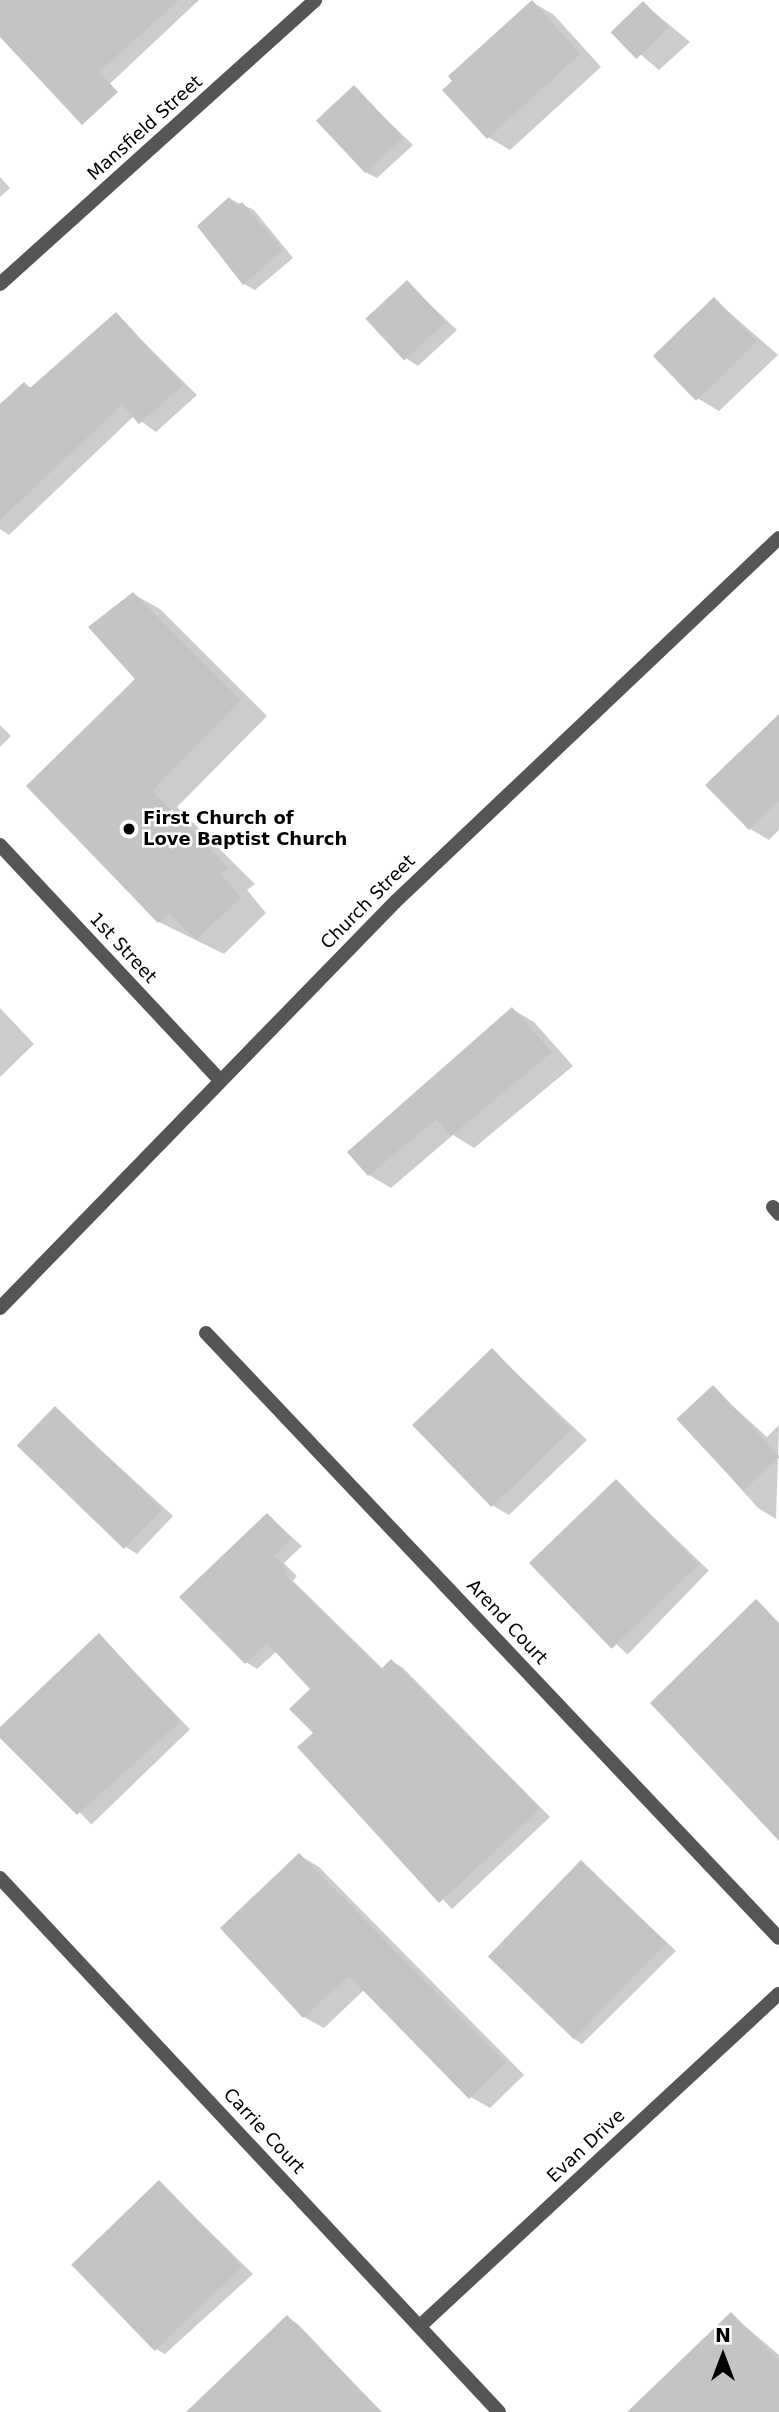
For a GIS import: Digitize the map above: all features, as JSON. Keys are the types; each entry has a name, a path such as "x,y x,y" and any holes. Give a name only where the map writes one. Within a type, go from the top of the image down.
{"street":[{"name":"Mansfield Street","path":"0,284 315,0"},
{"name":"Church Street","path":"0,1308 218,1078 779,538"},
{"name":"1st Street","path":"0,845 218,1078"},
{"name":"Arend Court","path":"206,1333 779,1938"},
{"name":"Carrie Court","path":"0,1878 499,2412"},
{"name":"Evan Drive","path":"420,2326 779,1994"}],"building":[{"path":"0,0 179,0 99,72 118,92 82,125 0,37"},
{"path":"532,0 580,54 487,139 442,90 452,81 448,76"},
{"path":"643,1 669,28 636,59 611,32"},
{"path":"354,85 403,138 365,173 316,120"},
{"path":"229,197 237,206 242,202 283,250 243,285 197,226"},
{"path":"407,280 446,322 404,361 365,319"},
{"path":"714,297 757,342 696,401 653,356"},
{"path":"116,312 183,385 139,424 122,405 0,520 0,404 24,382 30,388"},
{"name":"First Church of Love Baptist Church","path":"133,592 241,700 152,791 229,868 221,874 241,897 196,940 169,913 158,923 26,786 135,679 88,627"},
{"path":"779,714 779,801 749,830 705,785"},
{"path":"512,1007 552,1052 451,1136 436,1119 368,1176 347,1152"},
{"path":"492,1348 571,1430 491,1507 412,1425"},
{"path":"713,1385 779,1456 743,1491 676,1419"},
{"path":"55,1406 162,1510 124,1549 17,1446"},
{"path":"616,1479 699,1565 612,1649 529,1563"},
{"path":"267,1513 292,1538 274,1556 287,1569 283,1573 381,1669 391,1659 540,1809 439,1903 297,1747 313,1733 289,1709 310,1689 267,1643 245,1664 179,1597"},
{"path":"756,1599 779,1623 779,1841 650,1703"},
{"path":"99,1633 180,1722 77,1815 0,1738 0,1727"},
{"path":"299,1853 506,2063 469,2099 349,1976 303,2018 220,1928"},
{"path":"581,1860 667,1943 574,2039 488,1956"},
{"path":"159,2180 242,2266 155,2351 71,2265"},
{"path":"731,2312 779,2361 779,2412 627,2412"},
{"path":"287,2315 382,2412 186,2412"}],"place":[{"name":"First Church of Love Baptist Church","path":"129,829"}]}
